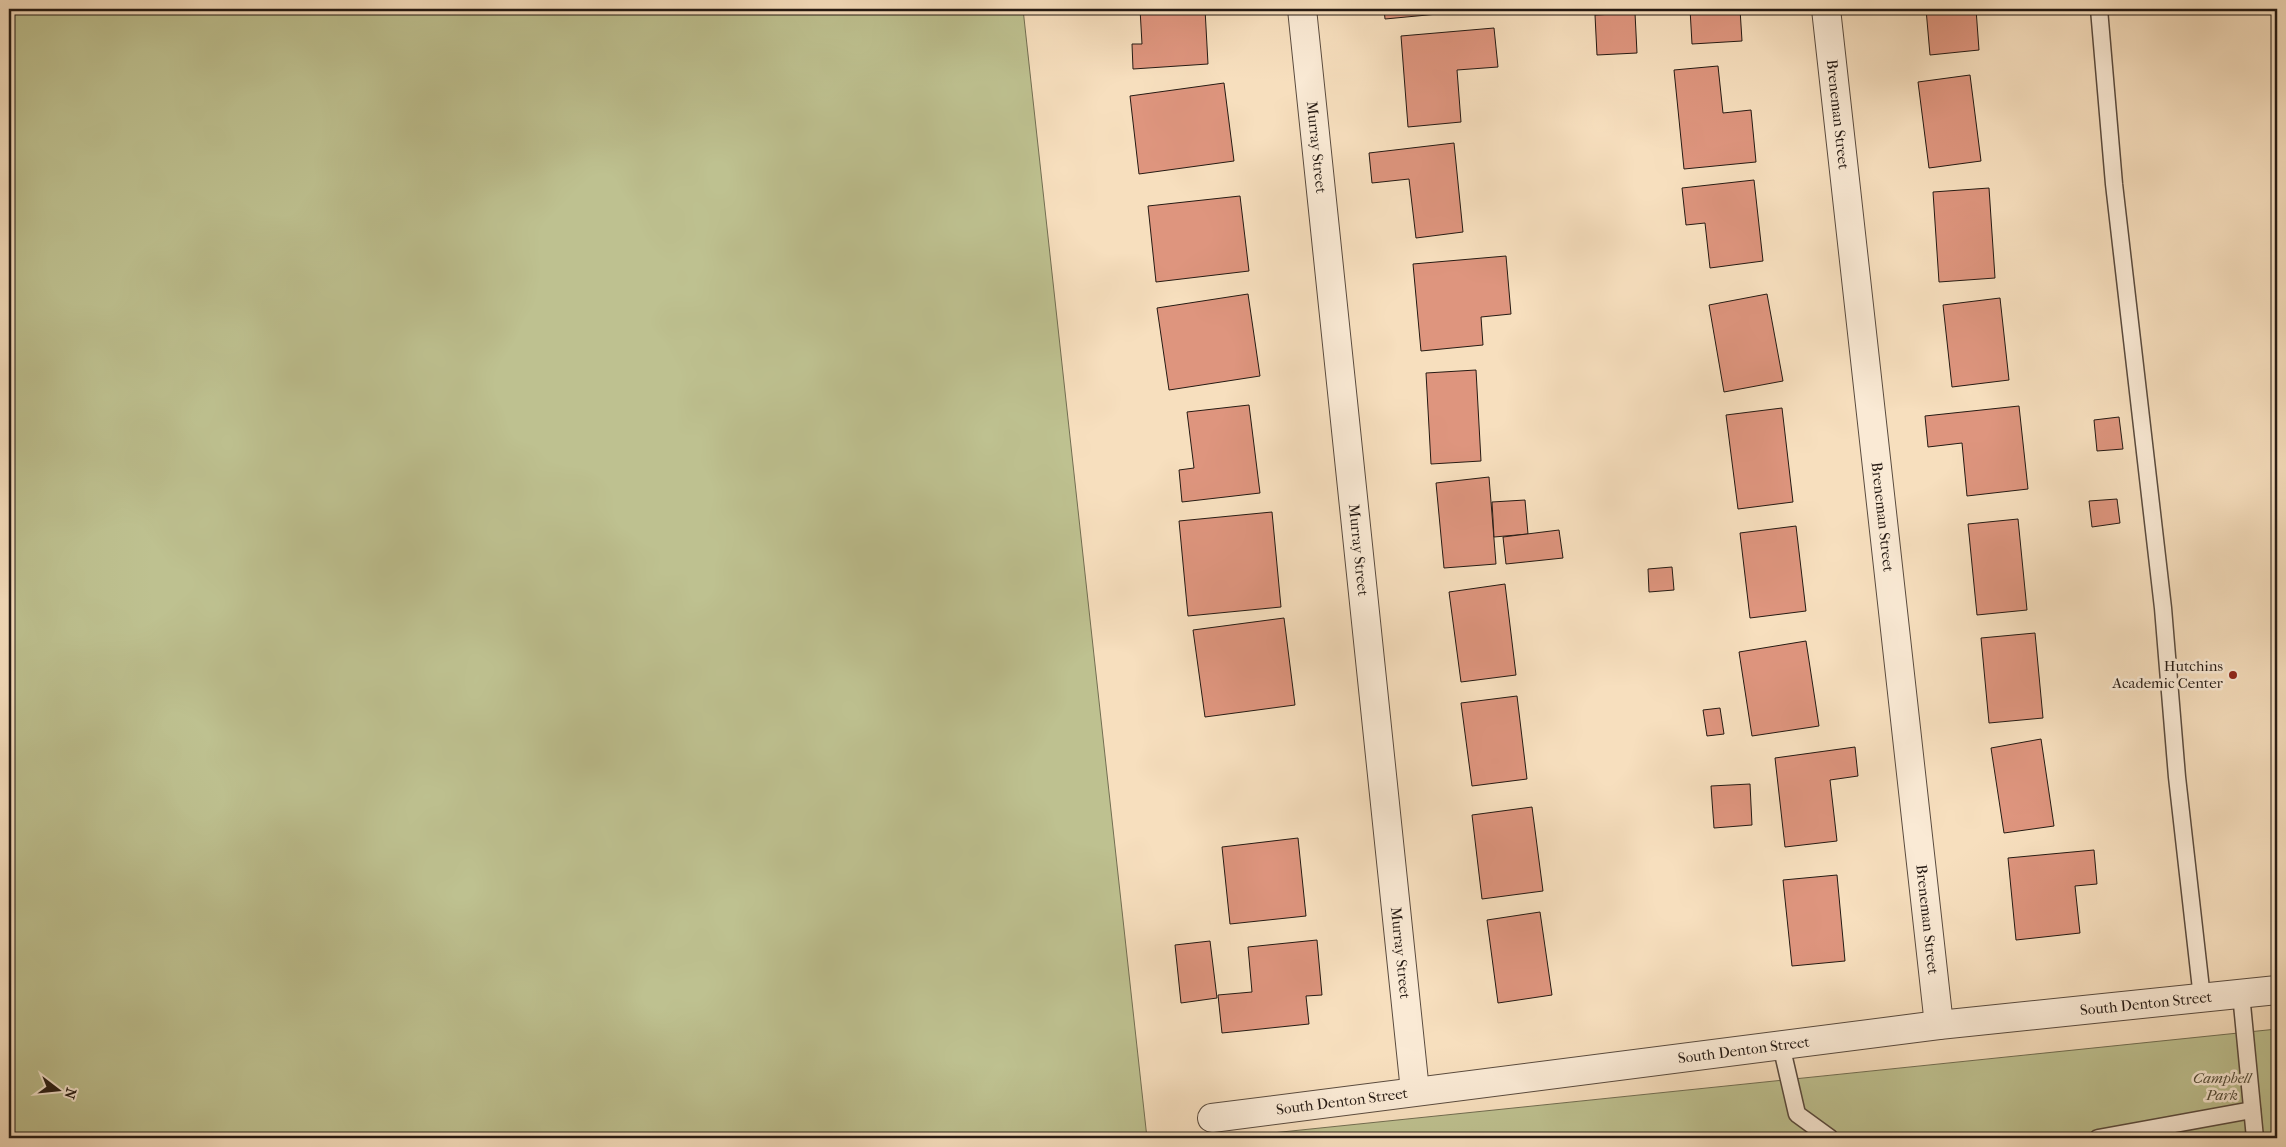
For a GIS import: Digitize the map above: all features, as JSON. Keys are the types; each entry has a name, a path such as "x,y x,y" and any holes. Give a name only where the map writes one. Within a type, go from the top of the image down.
{"street":[{"name":"Murray Street","path":"1302,9 1415,1091"},
{"name":"Breneman Street","path":"1826,9 1939,1025"},
{"name":"South Denton Street","path":"1212,1118 1939,1025 2277,990"}],"lane":[{"path":"2099,9 2114,184 2163,608 2178,777 2202,998"},
{"path":"2241,994 2255,1138"},
{"path":"1782,1045 1797,1114 1830,1138"},
{"path":"2098,1138 2252,1110"}],"green space":[{"path":"9,9 1023,9 1147,1138 9,1138"},
{"name":"Campbell Park","path":"2277,1029 2277,1138 1244,1138 1243,1136"}],"building":[{"path":"1140,9 1205,9 1208,64 1133,69 1132,44 1142,44"},
{"path":"1384,9 1437,9 1438,14 1385,19"},
{"path":"1690,9 1740,9 1742,41 1692,44"},
{"path":"1926,9 1976,9 1979,50 1930,55"},
{"path":"1635,13 1637,53 1597,55 1595,15"},
{"path":"1494,28 1498,67 1457,70 1461,122 1408,127 1401,36"},
{"path":"1718,66 1723,113 1751,110 1756,162 1684,169 1674,70"},
{"path":"1970,75 1981,161 1929,168 1918,82"},
{"path":"1224,83 1234,161 1139,174 1130,96"},
{"path":"1454,143 1463,232 1416,238 1409,179 1372,183 1369,153"},
{"path":"1754,180 1763,261 1710,268 1705,223 1686,225 1682,188"},
{"path":"1989,188 1995,278 1939,282 1933,192"},
{"path":"1240,196 1249,271 1156,282 1148,206"},
{"path":"1506,256 1511,314 1481,317 1483,345 1421,351 1413,264"},
{"path":"1248,294 1260,376 1169,390 1157,308"},
{"path":"1767,294 1783,381 1724,392 1709,305"},
{"path":"2000,298 2009,380 1952,387 1943,305"},
{"path":"1476,370 1481,461 1431,464 1426,373"},
{"path":"1249,405 1260,493 1182,502 1179,470 1194,468 1187,412"},
{"path":"2019,406 2028,489 1967,496 1962,443 1928,447 1925,416"},
{"path":"1782,408 1793,502 1738,509 1726,415"},
{"path":"2119,417 2123,449 2097,451 2094,420"},
{"path":"1489,477 1496,564 1444,568 1436,483"},
{"path":"2117,499 2120,523 2092,527 2089,501"},
{"path":"1525,500 1528,534 1494,537 1492,502"},
{"path":"1272,512 1281,607 1188,616 1179,521"},
{"path":"2018,519 2027,610 1977,615 1968,524"},
{"path":"1796,526 1806,611 1750,618 1740,533"},
{"path":"1559,530 1563,558 1506,564 1503,537"},
{"path":"1672,567 1674,590 1649,592 1648,569"},
{"path":"1505,584 1516,675 1461,682 1449,592"},
{"path":"1284,618 1295,705 1205,717 1193,630"},
{"path":"2035,633 2043,718 1989,723 1981,638"},
{"path":"1806,641 1819,726 1752,736 1739,652"},
{"path":"1517,696 1527,779 1472,786 1461,703"},
{"path":"1720,708 1724,734 1707,736 1703,710"},
{"path":"2041,739 2054,826 2004,833 1991,748"},
{"path":"1855,747 1858,776 1830,780 1837,841 1785,847 1775,758"},
{"path":"1750,784 1752,825 1714,828 1711,786"},
{"path":"1532,807 1543,891 1482,899 1472,815"},
{"path":"1298,838 1306,916 1230,924 1222,847"},
{"path":"2094,850 2097,884 2075,886 2080,933 2016,940 2008,858"},
{"path":"1837,875 1845,961 1792,966 1783,880"},
{"path":"1540,912 1552,995 1498,1003 1487,920"},
{"path":"1317,940 1322,995 1306,996 1309,1024 1222,1033 1218,995 1252,992 1248,947"},
{"path":"1210,941 1217,998 1181,1003 1175,945"}],"place":[{"name":"Hutchins Academic Center","path":"2233,675"}]}
